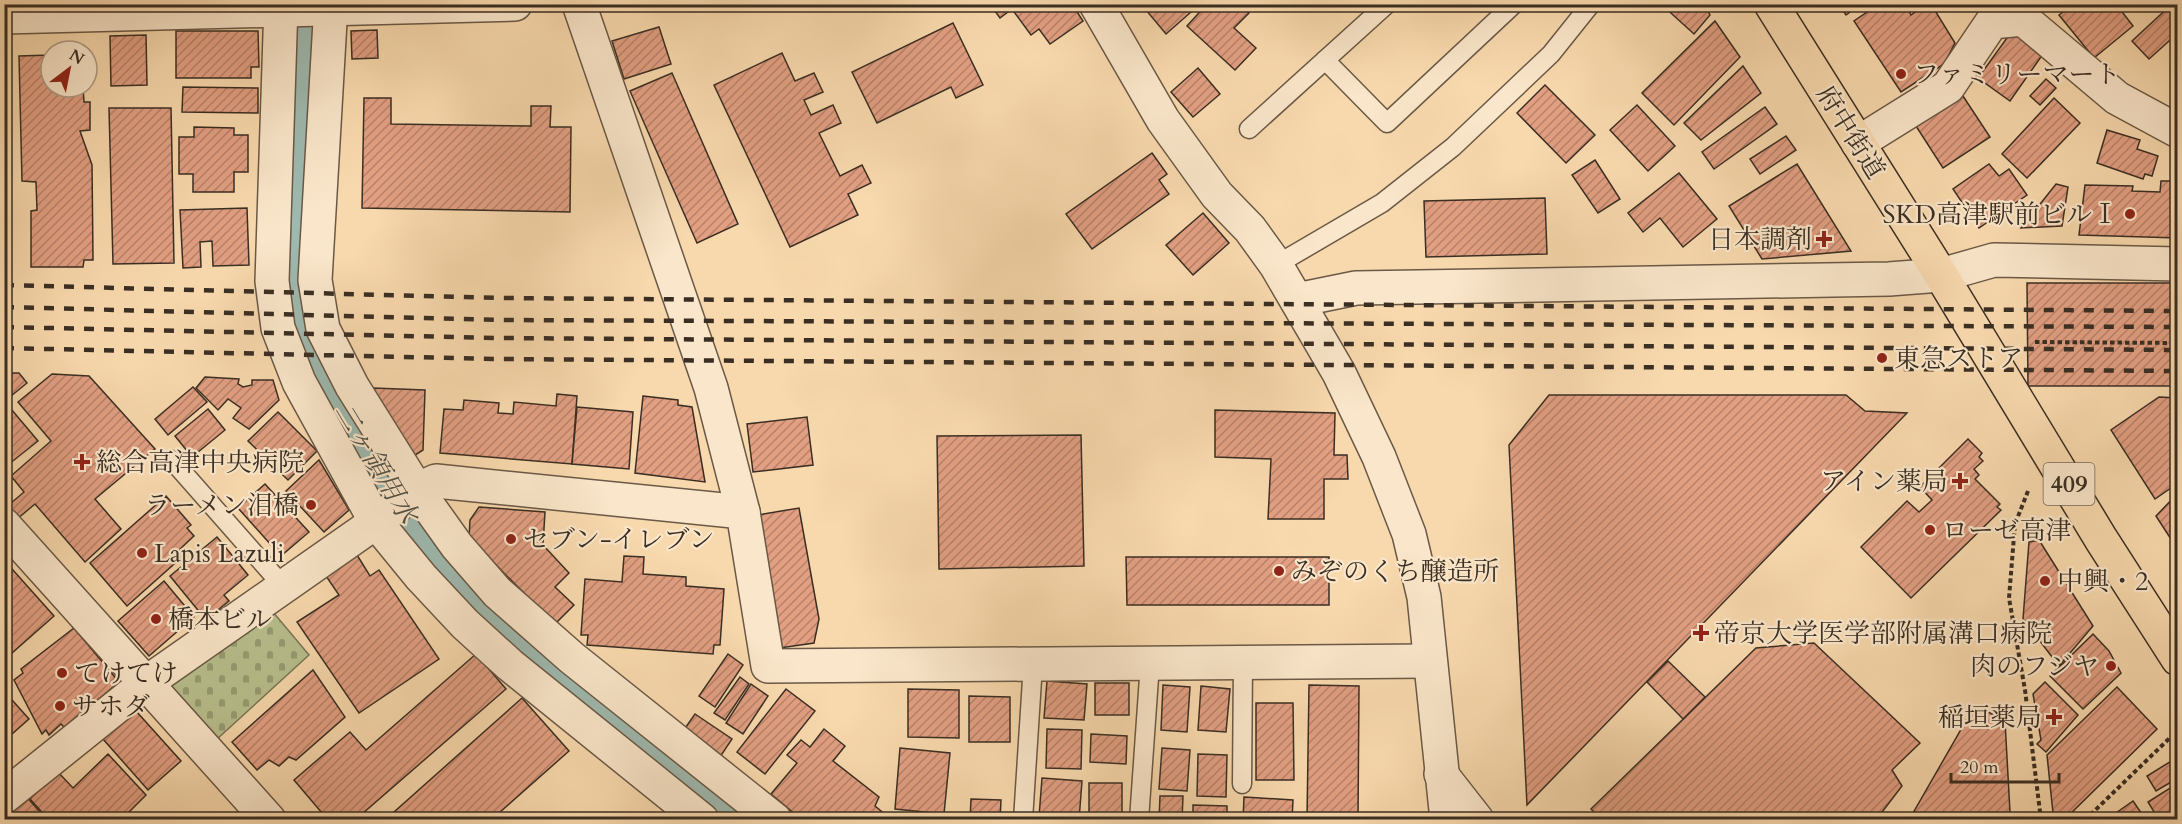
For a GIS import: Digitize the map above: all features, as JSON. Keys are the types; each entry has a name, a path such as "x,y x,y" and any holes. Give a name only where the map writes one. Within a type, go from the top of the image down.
{"highway":[{"name":"府中街道","path":"1771,4 2178,658"}],"street":[{"path":"18,13 514,4"},
{"path":"579,4 711,388 743,512 768,666 1430,661"},
{"path":"1096,4 1163,120 1217,195 1250,228 1276,265 1339,373 1379,457 1409,534 1424,597 1447,819"},
{"path":"306,8 272,281 278,328 299,382 397,505 457,546 497,592 572,658 775,819"},
{"path":"306,8 315,280 323,329 352,386 397,505 421,577 465,624 499,655 702,819"},
{"path":"1858,143 1948,87 1992,22 2032,12 2117,98 2176,127"},
{"path":"1297,300 1356,288 1878,279 1941,275 1994,260 2178,264"},
{"path":"4,796 146,682 436,480 743,512"},
{"path":"4,525 269,819"},
{"path":"499,655 529,620"},
{"path":"1441,774 1477,819"},
{"path":"709,819 733,786"}],"lane":[{"path":"1249,129 1388,4"},
{"path":"1325,60 1387,123 1514,4"},
{"path":"1276,265 1382,203 1454,147 1551,54 1591,4"},
{"path":"172,460 283,586"},
{"path":"1242,784 1243,662"},
{"path":"1139,819 1150,663"},
{"path":"1023,819 1033,664"}],"path":[{"path":"2035,342 2178,343"},
{"path":"2028,491 2015,524 2009,598 2025,690 2042,819"},
{"path":"2085,819 2178,730"}],"green space":[{"path":"273,612 309,655 216,740 168,683"}],"building":[{"path":"990,4 1072,4 1083,21 1050,44 1039,29 1031,35 1012,9 1000,18"},
{"path":"1141,4 1199,4 1199,5 1166,34"},
{"path":"1207,4 1212,7 1214,4 1240,4 1249,13 1234,28 1256,48 1235,70 1187,26"},
{"path":"1661,4 1704,4 1710,15 1694,34"},
{"path":"1839,4 1861,4 1846,15"},
{"path":"1879,4 1905,4 1911,15 1927,4 1931,4 1955,43 1944,64 1901,92 1854,21"},
{"path":"2073,4 2116,4 2133,26 2094,58 2059,15"},
{"path":"2172,4 2178,4 2178,33 2149,59 2132,41"},
{"path":"1715,21 1740,57 1674,125 1642,93"},
{"path":"953,23 983,85 956,98 951,87 877,123 852,72"},
{"path":"659,27 671,64 624,79 612,41"},
{"path":"377,30 378,58 352,59 351,31"},
{"path":"176,31 258,31 259,67 251,67 251,78 176,78"},
{"path":"2012,31 2043,54 2010,101 1978,78"},
{"path":"146,35 147,85 111,86 110,36"},
{"path":"782,53 795,81 814,73 823,92 804,100 811,115 833,105 841,123 819,133 840,176 862,165 871,183 848,194 858,215 790,247 714,85"},
{"path":"39,55 39,99 84,99 84,102 90,102 90,130 80,131 92,165 93,260 84,260 83,267 31,267 31,211 37,210 36,182 22,181 19,56"},
{"path":"1743,66 1761,93 1701,140 1684,123"},
{"path":"1198,68 1220,94 1193,117 1171,92"},
{"path":"672,73 738,224 697,243 630,91"},
{"path":"2046,79 2056,88 2040,105 2030,96"},
{"path":"1545,85 1595,135 1566,163 1517,113"},
{"path":"183,87 258,88 258,113 182,112"},
{"path":"1961,93 1990,137 1943,168 1914,123"},
{"path":"364,98 391,98 391,124 531,126 531,106 551,106 550,127 571,127 570,212 362,208"},
{"path":"2054,98 2080,123 2027,178 2002,154"},
{"path":"1637,105 1675,146 1648,171 1610,130"},
{"path":"1765,107 1777,124 1714,169 1702,152"},
{"path":"109,108 171,108 174,263 113,264"},
{"path":"194,127 234,128 234,135 248,135 248,172 234,172 234,192 193,192 193,174 179,174 179,137 194,137"},
{"path":"2107,130 2140,140 2137,149 2158,156 2152,176 2145,174 2143,179 2097,163"},
{"path":"1786,136 1796,150 1760,174 1750,159"},
{"path":"1152,153 1167,174 1159,180 1169,194 1092,249 1066,214"},
{"path":"1595,160 1620,199 1598,213 1572,175"},
{"path":"1797,164 1851,251 1762,259 1729,206"},
{"path":"1989,164 1999,176 2009,169 2027,195 1979,228 1953,189"},
{"path":"1679,173 1717,219 1683,247 1660,218 1643,232 1628,213"},
{"name":"SKD高津駅前ビルⅠ","path":"2161,181 2178,181 2178,238 2079,235 2085,185 2133,186 2132,191 2160,192"},
{"path":"2056,184 2068,187 2062,226 2021,228"},
{"path":"1545,198 1547,254 1426,257 1424,201"},
{"path":"247,208 249,265 213,266 212,241 200,242 201,267 183,268 180,210"},
{"path":"1203,213 1229,243 1193,275 1166,245"},
{"path":"2027,283 2178,283 2178,386 2028,386"},
{"path":"4,373 19,373 27,383 11,396 4,389"},
{"name":"総合高津中央病院","path":"52,374 89,376 155,449 95,499 121,529 85,562 35,504 4,530 4,509 24,492 11,476 51,441 18,402"},
{"path":"205,377 239,379 238,384 243,387 252,385 252,380 273,380 279,400 249,429 233,418 241,408 228,399 218,410 196,388"},
{"path":"193,387 207,402 168,435 155,419"},
{"path":"373,388 425,390 423,450 412,457 407,442 400,443"},
{"path":"557,394 577,396 572,464 440,453 444,409 463,410 464,400 499,403 498,413 513,414 514,402 556,406"},
{"path":"1549,395 1846,395 1865,411 1907,413 1527,805 1509,445"},
{"path":"643,396 678,400 678,405 692,407 705,482 635,473"},
{"path":"2159,397 2178,398 2178,483 2155,499 2111,430"},
{"path":"6,403 38,441 4,468 4,404"},
{"path":"577,407 633,412 629,469 572,464"},
{"path":"208,409 225,430 192,457 175,436"},
{"path":"1215,410 1335,413 1334,455 1347,455 1348,479 1324,479 1324,519 1268,519 1271,459 1215,457"},
{"path":"278,412 317,451 288,480 248,441"},
{"path":"807,417 813,465 753,472 747,424"},
{"path":"1081,435 1084,566 939,569 937,436"},
{"name":"ローゼ高津","path":"1968,439 1982,453 1979,457 1983,461 1974,469 1979,475 1975,479 2000,504 1997,507 2001,510 1911,598 1861,547 1907,501 1919,512 1932,500 1920,487"},
{"path":"319,460 349,510 324,532 286,491"},
{"path":"265,484 309,532 281,556 238,508"},
{"path":"2178,493 2178,550 2156,516"},
{"name":"Lapis Lazuli","path":"166,496 191,525 187,528 194,536 179,550 183,556 127,606 90,563"},
{"path":"479,507 545,512 543,545 569,573 555,587 574,605 555,624 469,538 470,520"},
{"path":"799,508 819,619 814,643 780,648 758,515"},
{"path":"217,537 248,575 224,595 229,601 206,620 170,576"},
{"name":"中興・2","path":"2039,540 2093,626 2059,666 2023,619 2029,542"},
{"path":"357,555 370,576 379,570 439,659 359,713 297,622 339,595 326,576"},
{"path":"624,556 644,557 643,574 686,577 686,586 724,589 720,645 714,645 713,654 587,645 588,635 581,635 585,579 622,582"},
{"path":"1126,557 1329,557 1329,605 1127,605"},
{"path":"4,560 54,616 4,660"},
{"name":"橋本ビル","path":"164,581 194,617 149,656 118,621"},
{"path":"74,628 119,682 65,728 61,724 49,735 46,730 42,734 14,680 23,673 21,669"},
{"path":"2093,634 2109,651 2121,673 2083,709 2050,676"},
{"path":"1814,643 1920,743 1892,770 1902,786 1876,820 1602,820 1591,809 1756,648"},
{"path":"476,654 506,689 355,820 328,820 294,780 350,732 366,750"},
{"path":"728,654 743,665 715,707 699,696"},
{"path":"1668,661 1705,697 1683,719 1647,682"},
{"path":"313,670 345,717 296,760 289,757 279,766 269,760 257,770 232,742"},
{"path":"740,677 749,684 725,720 714,713"},
{"path":"1047,681 1087,684 1084,720 1044,718"},
{"path":"2045,682 2078,715 2046,752 2037,744 2041,740 2033,694"},
{"path":"1095,683 1129,683 1129,715 1095,715"},
{"path":"751,684 768,696 743,734 726,723"},
{"path":"1163,685 1190,687 1187,732 1161,730"},
{"path":"1309,685 1359,686 1358,820 1307,820"},
{"path":"1201,686 1230,689 1226,732 1198,730"},
{"path":"2117,687 2157,729 2064,820 2059,820 2053,813 2047,755"},
{"path":"786,689 815,711 765,774 737,752"},
{"path":"908,689 959,690 959,738 908,737"},
{"path":"4,691 29,719 4,741"},
{"path":"969,696 1010,697 1010,742 969,742"},
{"path":"522,698 569,751 491,820 385,820"},
{"path":"1256,703 1293,703 1294,780 1256,780"},
{"path":"1975,705 2005,721 2010,812 2019,818 2018,820 1909,820"},
{"path":"136,711 181,761 148,790 103,739"},
{"path":"695,714 732,739 720,757 683,731"},
{"path":"824,729 845,746 833,761 879,797 875,806 886,815 885,820 802,820 771,794 797,763 787,755 801,740 810,747"},
{"path":"1047,729 1082,730 1081,769 1046,768"},
{"path":"1091,734 1127,736 1126,764 1090,762"},
{"path":"900,748 950,753 944,814 895,809"},
{"path":"1162,748 1190,750 1187,791 1159,789"},
{"path":"108,754 146,795 121,820 49,820 30,799 57,771 73,788"},
{"path":"1198,754 1227,755 1226,797 1197,796"},
{"path":"2173,760 2178,767 2178,778 2156,791 2147,776"},
{"path":"1042,778 1082,781 1079,820 1039,817"},
{"path":"1089,783 1122,783 1122,820 1089,820"},
{"path":"2178,783 2178,809 2159,820 2148,802"},
{"path":"25,795 47,820 4,820 4,810"},
{"path":"1160,796 1183,796 1182,820 1159,820"},
{"path":"1244,797 1293,800 1292,820 1243,820"},
{"path":"971,799 1001,800 1000,820 970,820"},
{"path":"2133,801 2146,820 2106,820"},
{"path":"1193,805 1227,806 1227,820 1193,820"}],"waterway":[{"name":"二ヶ領用水","path":"303,4 294,291 308,338 326,379 385,489 440,562 499,626 740,820"}],"railway":[{"path":"4,285 501,298 2178,311"},
{"path":"4,307 499,320 2178,327"},
{"path":"4,327 498,338 2178,350"},
{"path":"4,348 497,359 2178,371"}],"place":[{"name":"ファミリーマート","path":"1901,74"},
{"name":"SKD高津駅前ビルⅠ","path":"2130,214"},
{"name":"日本調剤","path":"1824,239"},
{"name":"東急ストア","path":"1882,358"},
{"name":"総合高津中央病院","path":"82,462"},
{"name":"アイン薬局","path":"1960,481"},
{"name":"ラーメン泪橋","path":"311,505"},
{"name":"ローゼ高津","path":"1930,530"},
{"name":"セブン-イレブン","path":"511,539"},
{"name":"Lapis Lazuli","path":"142,553"},
{"name":"みぞのくち醸造所","path":"1279,571"},
{"name":"中興・2","path":"2045,581"},
{"name":"橋本ビル","path":"156,619"},
{"name":"帝京大学医学部附属溝口病院","path":"1701,633"},
{"name":"肉のフジヤ","path":"2111,666"},
{"name":"てけてけ","path":"62,673"},
{"name":"サホダ","path":"60,706"},
{"name":"稲垣薬局","path":"2054,717"}]}
